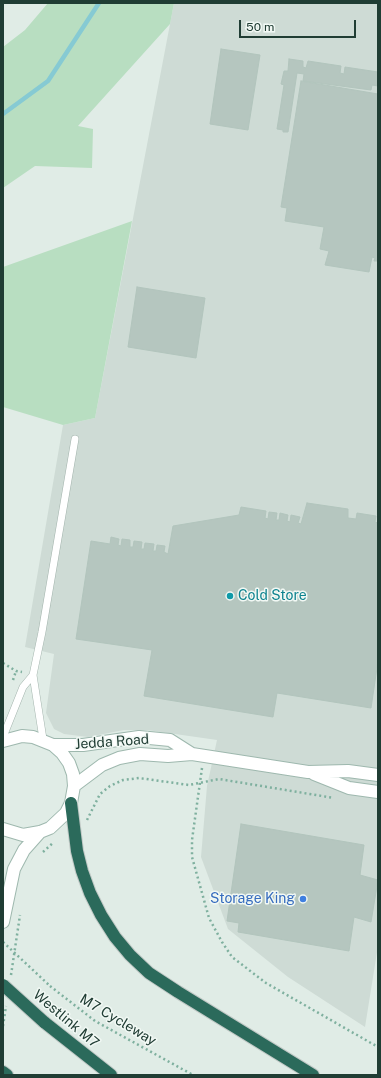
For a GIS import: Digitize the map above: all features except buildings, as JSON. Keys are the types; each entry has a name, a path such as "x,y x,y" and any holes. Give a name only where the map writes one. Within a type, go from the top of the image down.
{"highway":[{"path":"71,803 77,851 90,893 108,926 130,956 149,973 178,992 313,1075"},
{"name":"Westlink M7","path":"3,985 44,1022 111,1075"},
{"path":"3,1072 7,1075"}],"main road":[{"name":"Jedda Road","path":"3,741 22,736 48,742 83,745 139,737 170,740 192,754"},
{"path":"3,922 14,869 24,850 40,832 58,821 71,803 74,786 73,774 69,763 62,753 48,742"},
{"name":"Jedda Road","path":"74,786 102,765 119,758 140,754 168,756 192,754 308,772 348,771 378,775"},
{"name":"Jedda Road","path":"308,772 349,788 378,792"},
{"path":"3,830 24,835 40,832"}],"lane":[{"path":"48,742 33,675 42,632 75,439"},
{"path":"3,737 23,687 33,675"}],"path":[{"path":"3,663 16,671"},
{"path":"84,822 88,819 93,805 100,794 110,786 123,780 146,778 189,785 219,779 340,799"},
{"path":"199,783 192,840 192,857 209,918 232,957 266,983 378,1047"},
{"path":"39,856 58,839"},
{"path":"18,928 20,913"},
{"name":"M7 Cycleway","path":"3,942 50,986 95,1021 193,1075"},
{"path":"3,1026 4,1022"}],"shaded area":[{"path":"174,3 378,3 378,946 365,1027 288,977 228,929 201,857 207,786 217,740 147,730 124,730 88,737 64,734 54,729 46,713 54,654 25,647 63,425 95,418"}],"green space":[{"path":"48,3 174,3 170,24 78,126 93,129 92,168 35,166 3,188 3,47 25,30"},
{"path":"132,221 95,418 63,425 3,407 3,267"}],"waterway":[{"path":"3,114 48,81 99,3"}],"place":[{"name":"Cold Store","path":"230,596"},
{"name":"Storage King","path":"303,899"}]}
